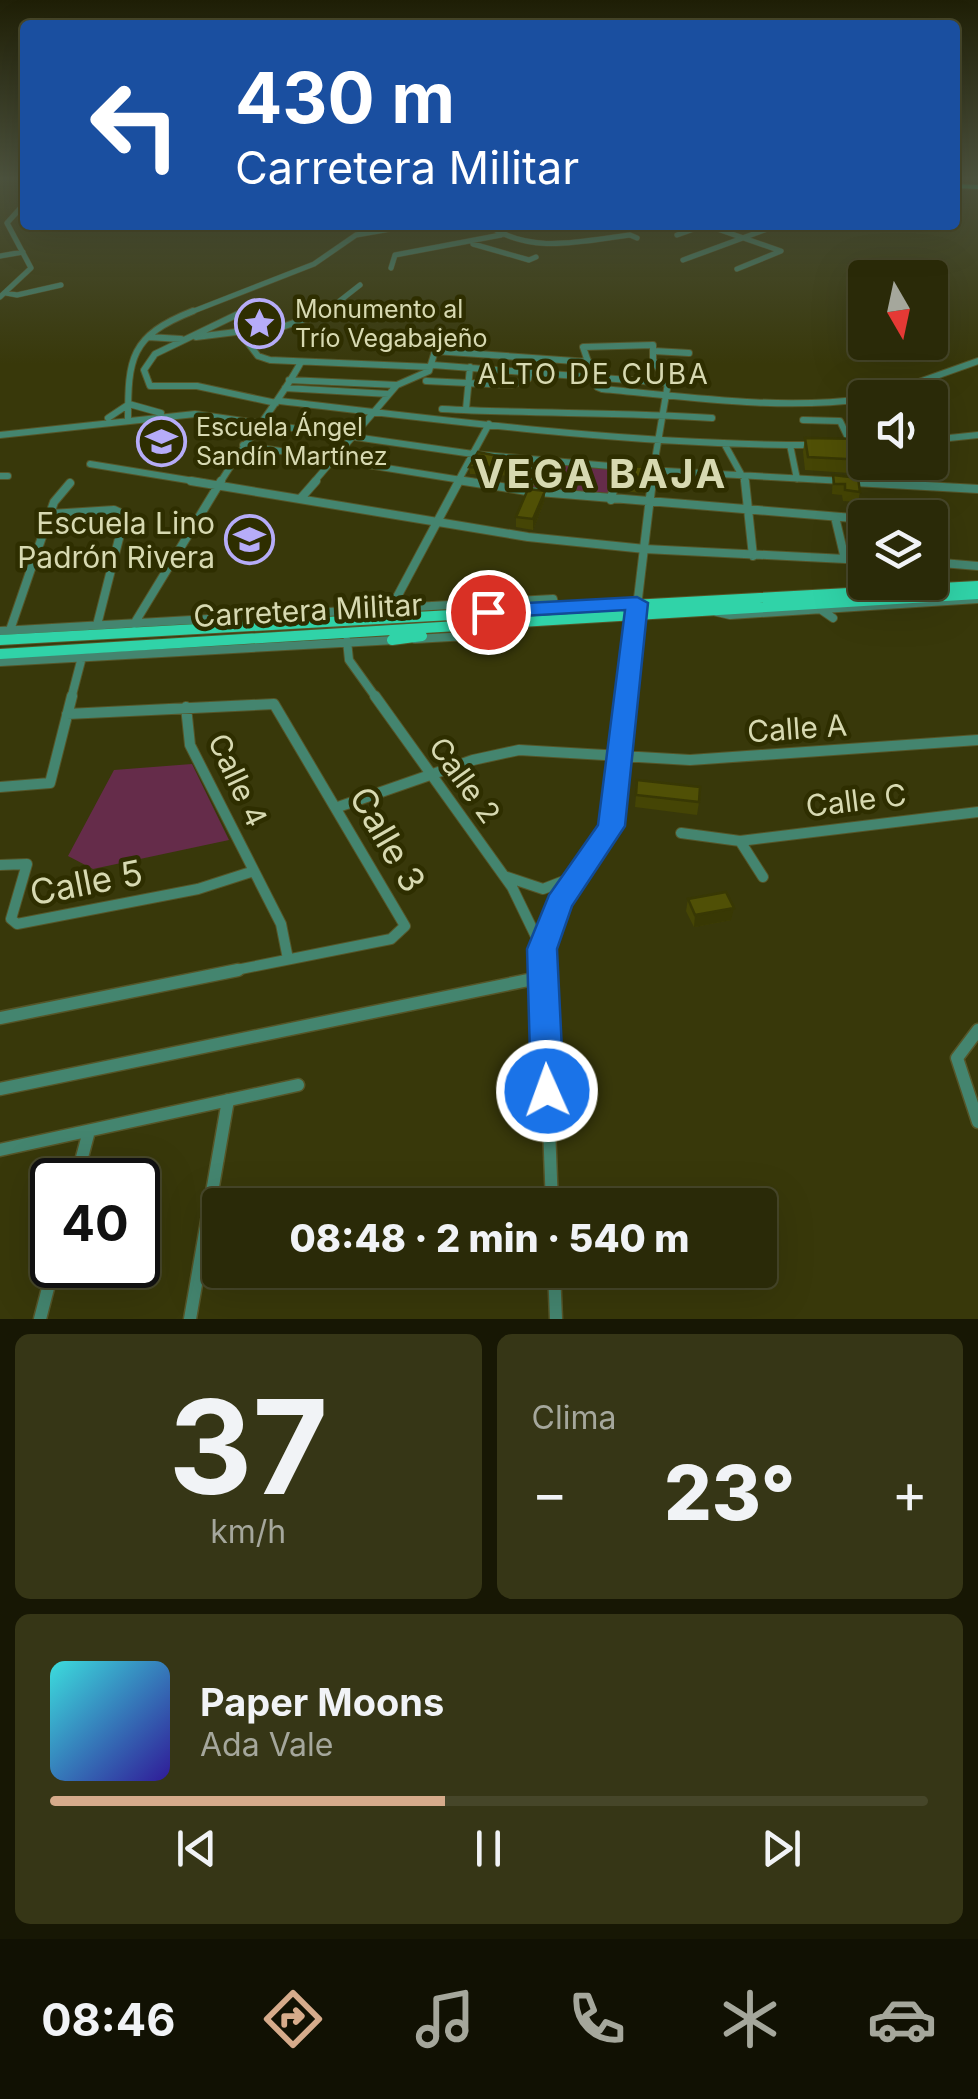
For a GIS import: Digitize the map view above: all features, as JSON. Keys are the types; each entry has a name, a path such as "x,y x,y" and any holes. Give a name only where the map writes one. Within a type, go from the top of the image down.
{"main road":[{"name":"Carretera Militar","path":"0,640 389,613 553,613 978,586"},
{"name":"Carretera Militar","path":"636,609 710,610 978,596"},
{"name":"Carretera Militar","path":"0,656 482,624 553,613"},
{"path":"502,634 553,613"},
{"path":"392,640 472,630 482,624"},
{"path":"0,656 16,647 112,641 132,628 147,640 257,633 271,638"}],"street":[{"path":"4,293 31,268 32,262 16,241"},
{"path":"128,420 130,361 148,337 181,316 314,264 345,241"},
{"path":"391,268 394,255 482,241"},
{"path":"523,241 536,244 572,241"},
{"path":"683,260 735,241"},
{"path":"737,269 781,251 753,241"},
{"path":"470,244 529,260 536,258"},
{"path":"0,256 23,252"},
{"path":"4,293 17,295 61,285"},
{"path":"148,337 180,339 303,324 334,309 360,285"},
{"path":"238,314 155,354 144,370 150,386 197,386 278,402 488,426 725,445 821,445"},
{"path":"239,331 258,356 301,362 470,366 668,384"},
{"path":"689,353 654,348 583,347 597,387 602,389 784,404 848,400"},
{"path":"551,1188 542,949 559,902 611,826 653,470 668,384 653,360 654,348"},
{"path":"432,366 434,351 589,362"},
{"path":"925,380 978,361"},
{"path":"70,483 54,502 5,630 97,625 132,628 243,444 278,402 301,362"},
{"path":"301,498 396,385 432,366"},
{"path":"466,409 470,366"},
{"path":"426,380 512,385 528,380 530,371"},
{"path":"289,380 396,385"},
{"path":"285,388 389,394"},
{"path":"562,398 566,412"},
{"path":"128,404 142,410 474,454 618,468 978,488"},
{"path":"61,428 115,416 128,404"},
{"path":"442,409 712,418"},
{"path":"389,613 494,412"},
{"path":"0,436 178,414"},
{"path":"803,420 840,421 848,438"},
{"path":"948,439 976,437"},
{"path":"243,444 527,491 848,517"},
{"path":"790,444 796,478"},
{"path":"725,445 744,476 753,556"},
{"path":"837,445 848,446"},
{"path":"527,491 538,460"},
{"path":"90,464 435,522 645,549 848,559"},
{"path":"611,500 618,468"},
{"path":"51,514 125,514 97,625"},
{"path":"835,517 845,559"},
{"path":"948,564 978,566"},
{"path":"710,610 730,615 978,596"},
{"path":"820,609 833,618"},
{"path":"768,612 780,620"},
{"path":"0,656 82,657 502,634"},
{"name":"Calle 2","path":"347,642 349,660 504,876 542,949"},
{"path":"0,787 50,783 82,657"},
{"name":"Calle 3","path":"0,1018 390,939 405,926 274,704 67,714"},
{"name":"Calle 4","path":"186,707 190,745 281,924 288,960"},
{"name":"Calle A","path":"338,807 520,750 690,760 978,740"},
{"name":"Calle C","path":"740,841 978,812"},
{"path":"681,834 740,841 764,877"},
{"name":"Calle 5","path":"0,866 27,864 12,919 18,924 198,889 254,871"},
{"path":"504,876 543,889 577,876"},
{"path":"0,1089 543,977"},
{"path":"978,1030 957,1058 978,1122"},
{"path":"0,1150 298,1084"},
{"path":"190,1319 228,1100"},
{"path":"81,1158 88,1131"},
{"path":"40,1319 48,1288"},
{"path":"555,1288 556,1319"}],"shaded area":[{"path":"539,461 615,468 608,497 530,490"},
{"path":"192,764 229,840 93,869 68,856 114,770"}],"building":[{"path":"805,438 848,439 848,459 808,457"},
{"path":"478,452 518,460 514,469 469,467"},
{"path":"625,466 646,467 644,486 621,484"},
{"path":"833,475 848,477 848,480 858,480 860,492 845,490 845,484 834,484"},
{"path":"528,489 545,491 533,519 516,517"},
{"path":"637,780 700,787 699,802 636,795"},
{"path":"726,892 734,908 695,915 688,899"}],"place":[{"name":"Monumento al Trío Vegabajeño","path":"260,323"},
{"name":"Escuela Ángel Sandín Martínez","path":"161,441"},
{"name":"Escuela Lino Padrón Rivera","path":"250,540"}],"district":[{"name":"ALTO DE CUBA","path":"594,374"},
{"name":"VEGA BAJA","path":"601,473"}],"route":[{"path":"488,612 637,603 611,826 559,902 542,949 547,1091"}]}
